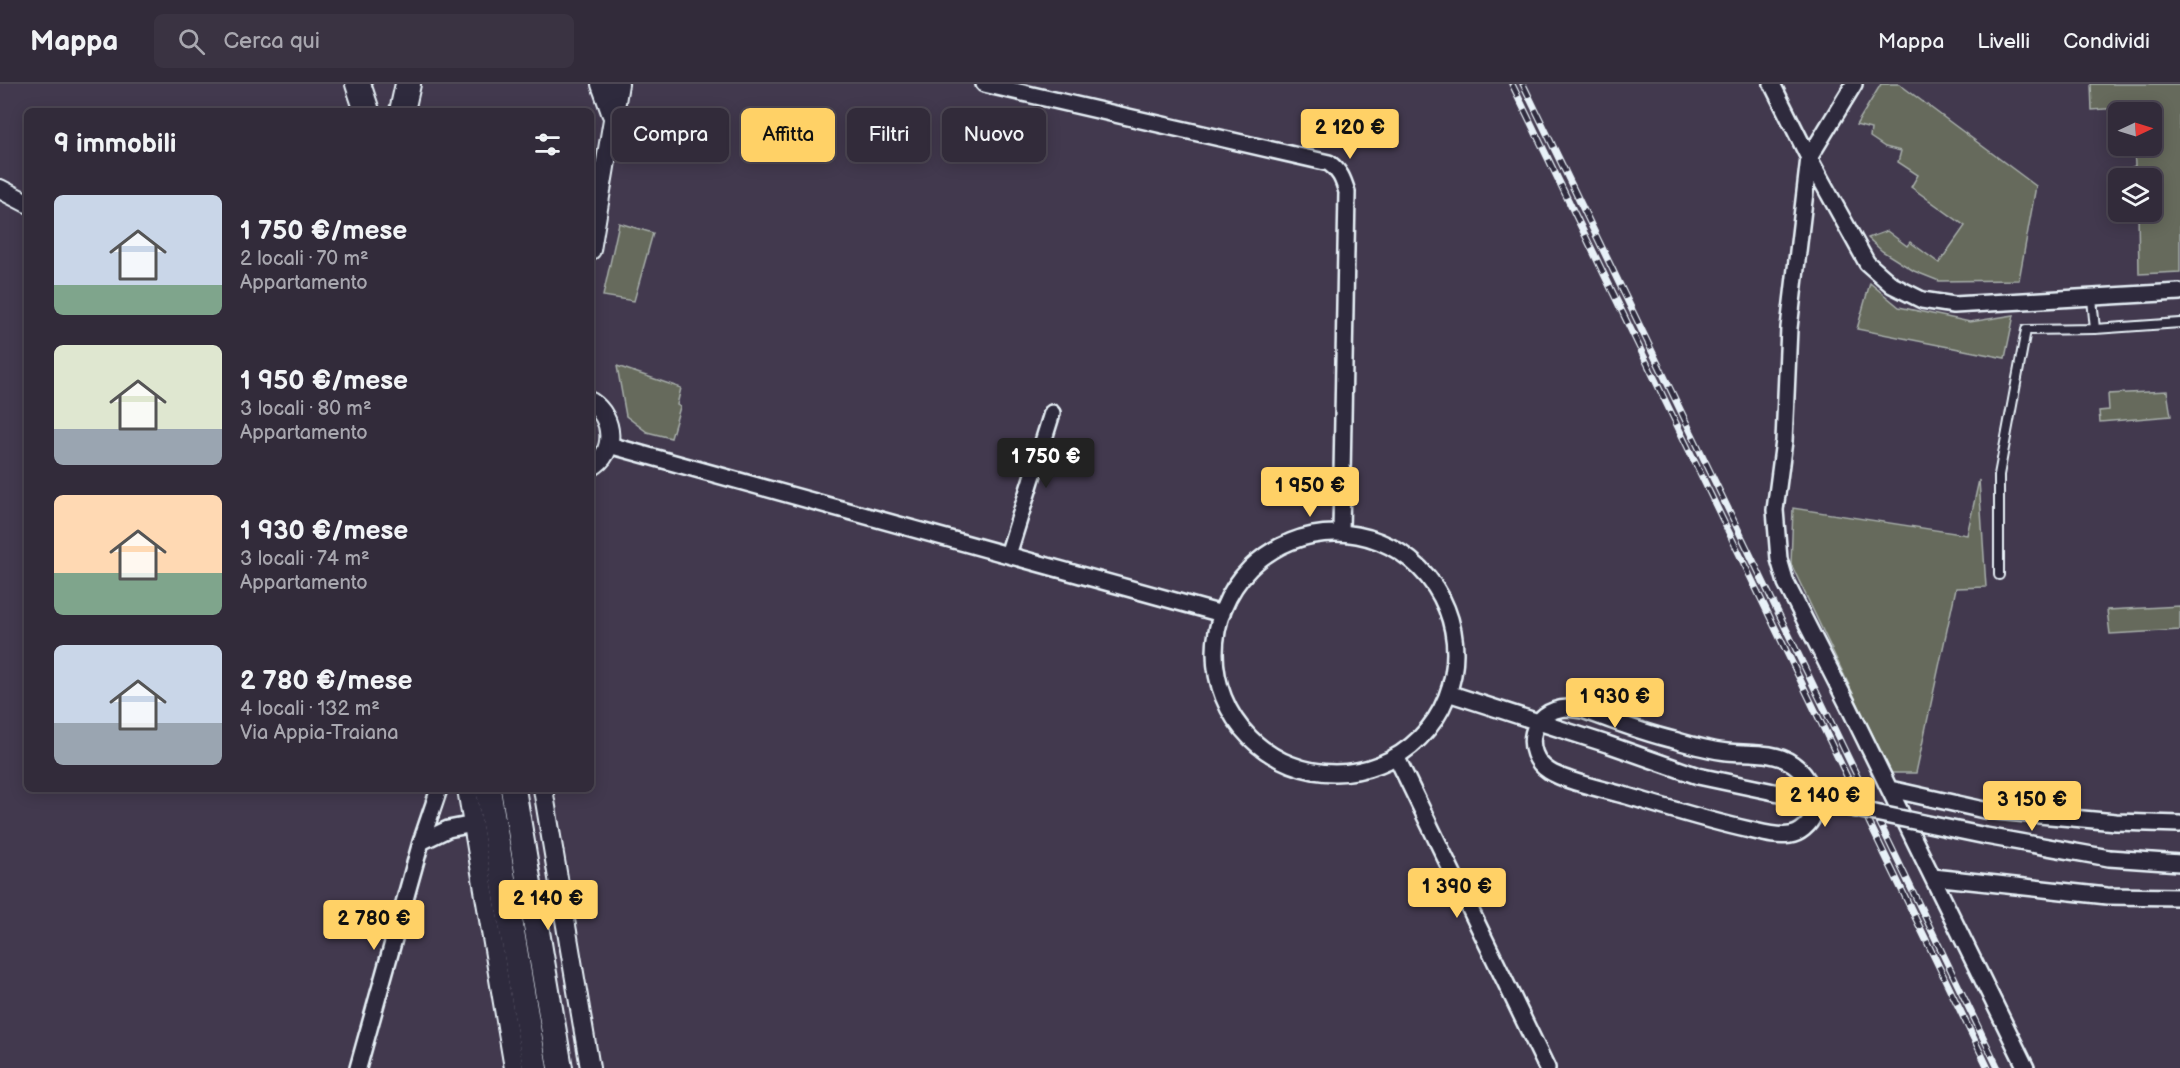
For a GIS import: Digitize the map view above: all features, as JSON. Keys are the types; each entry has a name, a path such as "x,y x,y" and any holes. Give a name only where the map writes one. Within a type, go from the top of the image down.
{"highway":[{"path":"358,84 366,108"},
{"path":"368,84 372,108"},
{"path":"394,84 400,108"},
{"path":"402,108 408,84"},
{"path":"604,84 613,108"},
{"path":"489,792 535,1068"},
{"path":"514,792 560,1068"}],"street":[{"path":"615,108 619,84"},
{"path":"984,84 1329,163 1337,169 1347,192 1341,532"},
{"path":"1772,84 1809,158 1868,263 1892,285 1922,300 1954,305 2092,299 2180,292"},
{"path":"1854,84 1809,158 1789,328 1784,441 1775,510 1779,559 1786,583 1890,789 2026,1068"},
{"path":"594,232 612,124"},
{"path":"0,189 24,201"},
{"path":"594,404 602,411 608,422 610,433 609,445 604,456 594,464"},
{"path":"1008,555 1052,413"},
{"path":"609,445 1222,614"},
{"path":"1341,532 1366,536 1410,558 1441,596 1450,619 1455,644 1454,668 1448,693 1433,722 1410,747 1396,756 1357,771 1337,773 1296,766 1277,758 1245,732 1223,696 1215,656 1222,614 1230,594 1243,576 1268,554 1297,538 1319,533 1341,532"},
{"path":"1448,693 1698,776 1986,836 2109,858 2180,862"},
{"path":"1556,708 1583,710 1672,740 1726,752 1778,758 1792,764 1806,776 1814,794 1814,815 1805,828 1792,835 1776,836 1736,827 1578,782 1549,771 1536,756 1533,741 1537,722 1546,713 1556,708"},
{"path":"1396,756 1547,1068"},
{"path":"1890,789 1984,810 2116,822 2180,824"},
{"path":"358,1068 421,842 438,792"},
{"path":"468,792 514,1068"},
{"path":"544,792 590,1068"},
{"path":"421,842 448,829 474,824"},
{"path":"1933,877 2107,896 2180,897"}],"lane":[{"path":"2092,299 2095,329"},
{"path":"1999,575 1999,475 2026,330 2095,329 2180,323"}],"green space":[{"path":"1881,84 1899,84 2036,186 2019,280 1939,281 1914,271 1882,251 1868,238 1887,231 1907,246 1910,242 1939,263 1965,226 1911,187 1918,175 1898,162 1901,151 1885,147 1870,137 1871,129 1856,125"},
{"path":"2091,84 2180,84 2180,272 2139,274 2138,222 2162,222 2162,168 2132,167 2135,166 2134,156 2162,156 2162,102 2108,102 2108,109 2092,110"},
{"path":"619,223 653,233 634,301 603,296"},
{"path":"1870,283 1899,307 1970,322 2014,315 2005,358 1857,329"},
{"path":"617,366 681,388 677,405 680,407 671,438 647,432 626,416"},
{"path":"2167,391 2171,416 2100,422 2099,411 2109,410 2108,394"},
{"path":"1979,480 1986,587 1956,588 1916,773 1891,773 1791,564 1793,508 1967,535"},
{"path":"2180,606 2180,630 2110,634 2107,610"}],"railway":[{"path":"1512,84 1988,1068"},
{"path":"1523,84 1998,1068"}]}
